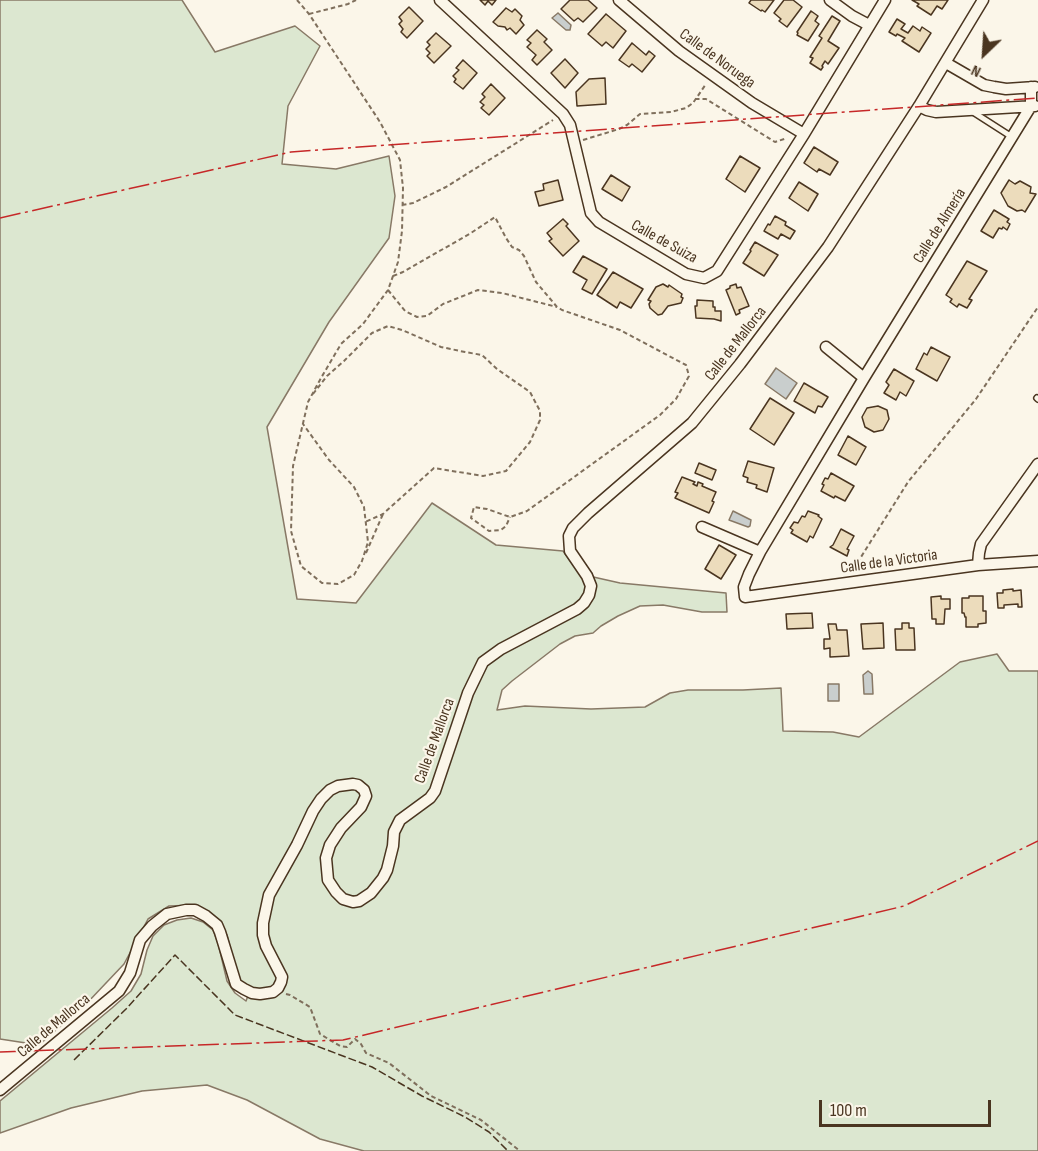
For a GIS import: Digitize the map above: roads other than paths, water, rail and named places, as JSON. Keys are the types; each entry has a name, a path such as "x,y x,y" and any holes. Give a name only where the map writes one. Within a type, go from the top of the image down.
{"street":[{"name":"Calle de Suiza","path":"440,0 563,114 570,125 591,213 599,222 686,274 704,278 717,270 804,134 885,0"},
{"name":"Calle de Noruega","path":"619,0 679,51 752,103 804,134"},
{"path":"830,0 869,25"},
{"name":"Calle de Mallorca","path":"0,1090 119,991 130,973 140,940 167,914 195,910 212,920 220,932 236,984 252,993 260,994 273,992 278,988 282,977 266,946 263,935 266,903 313,811 330,790 338,786 358,785 364,790 366,796 335,836 326,858 328,880 343,899 352,902 359,901 371,893 383,878 391,854 394,832 400,820 430,798 435,791 468,693 483,662 501,648 577,609 589,595 591,586 587,576 570,551 569,536 573,528 692,423 741,364 828,247 946,63 983,0"},
{"path":"919,106 936,112 1034,106 1034,87 1006,89 994,87 946,63"},
{"name":"Calle de Almería","path":"745,597 744,586 748,574 760,552 1012,137 1034,106"},
{"path":"826,347 864,378"},
{"path":"978,565 981,544 1038,464"},
{"path":"702,527 760,552"},
{"name":"Calle de la Victoria","path":"745,597 978,565 1038,561"}],"lane":[{"path":"969,110 1012,137"}]}
